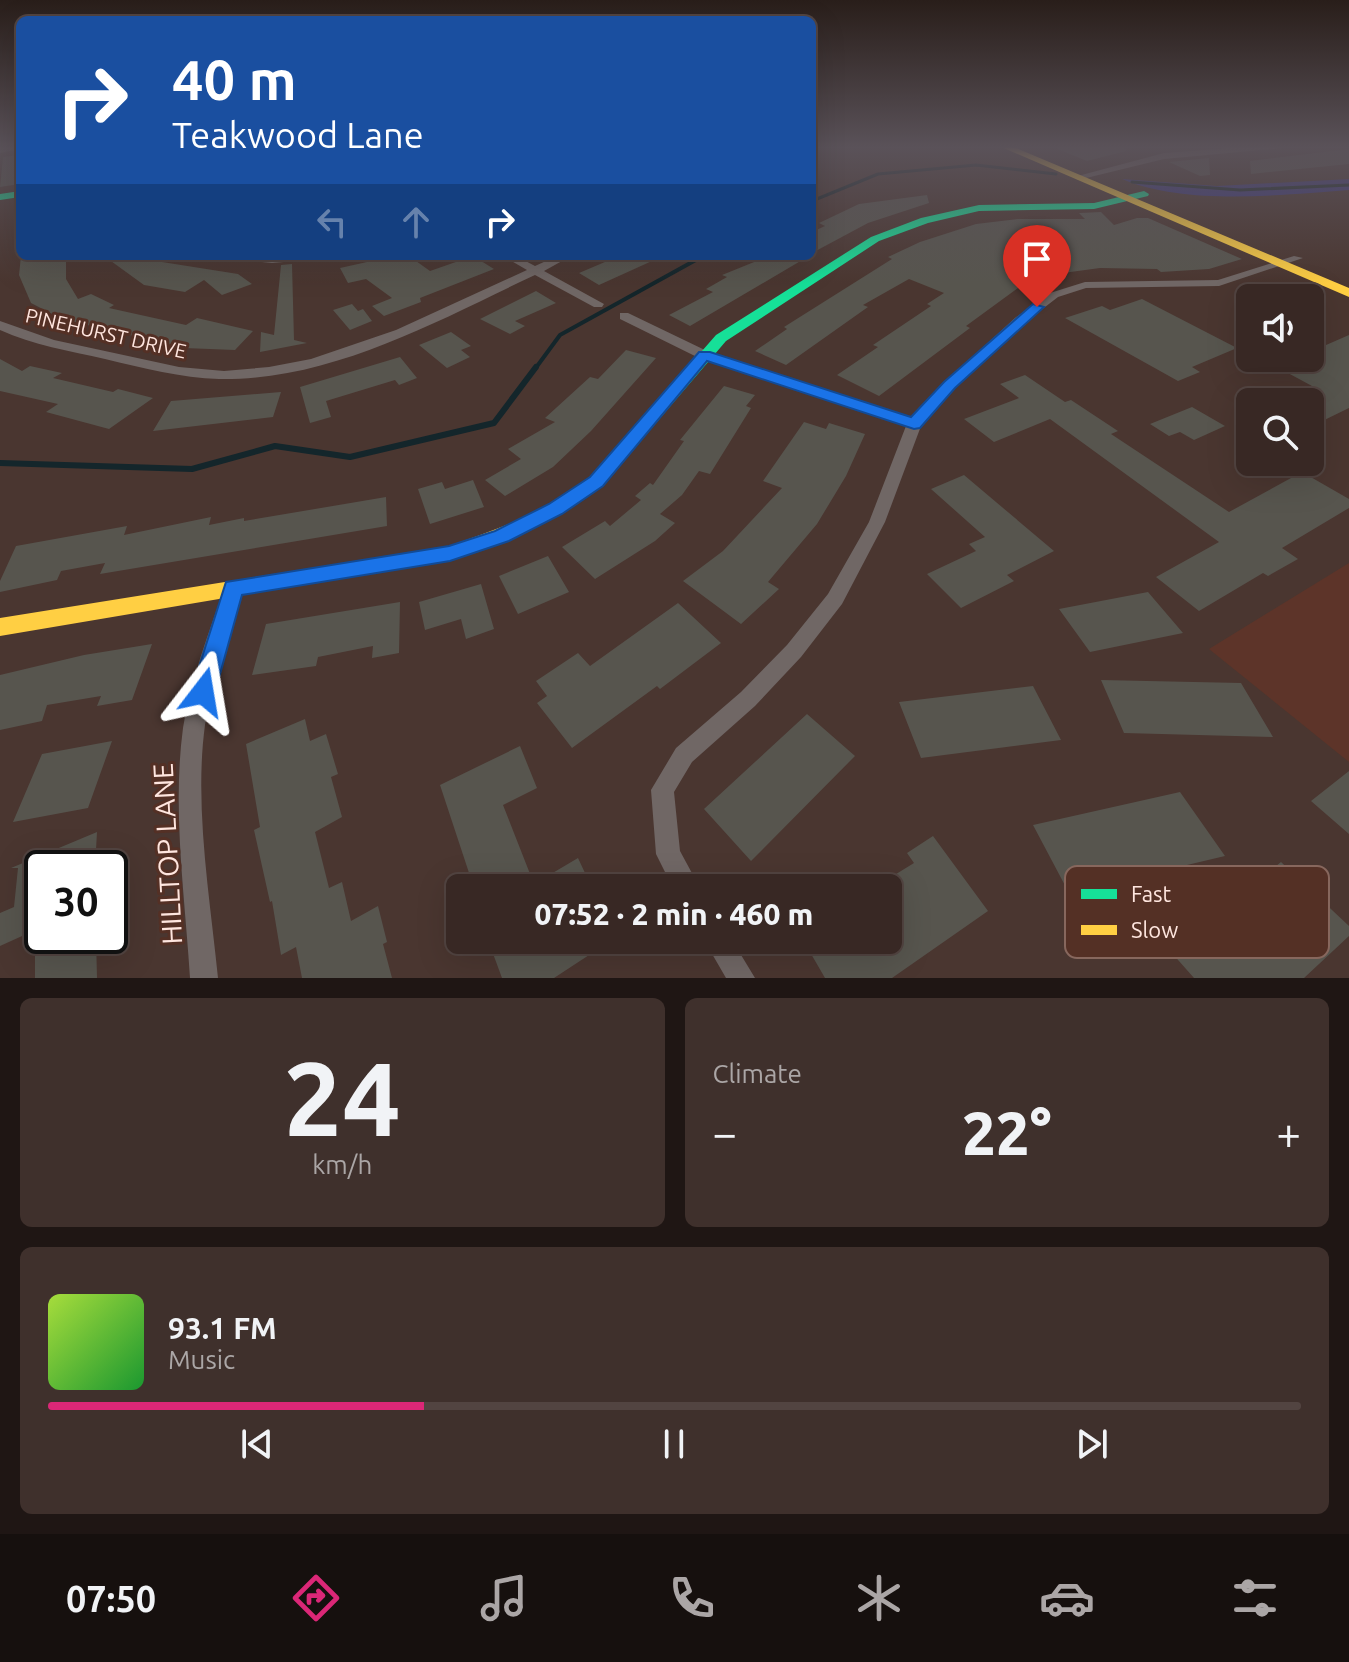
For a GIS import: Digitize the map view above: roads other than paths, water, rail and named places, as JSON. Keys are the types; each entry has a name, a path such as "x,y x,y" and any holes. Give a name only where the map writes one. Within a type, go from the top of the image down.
{"street":[{"path":"1125,192 1290,261 1349,293"},
{"path":"0,627 450,553 502,536 556,509 597,481 704,355 735,327 875,239 925,220 979,208 1083,207 1136,196"},
{"path":"515,260 598,304"},
{"name":"PINEHURST DRIVE","path":"0,325 36,338 168,370 203,374 251,373 308,363 357,349 557,260"},
{"path":"679,874 668,854 662,790 684,755 748,699 794,651 835,599 877,522 914,424 950,385 1019,321 1054,295 1085,285 1219,283 1290,261 1349,279"},
{"path":"624,316 704,355 914,424"},
{"name":"HILLTOP LANE","path":"204,978 195,869 192,747 207,669 233,588"},
{"path":"726,954 741,978"}],"waterway":[{"path":"816,199 835,192"},
{"path":"535,369 560,335 696,260"},
{"path":"0,463 192,469 275,446 350,457 494,423 536,367"}]}
